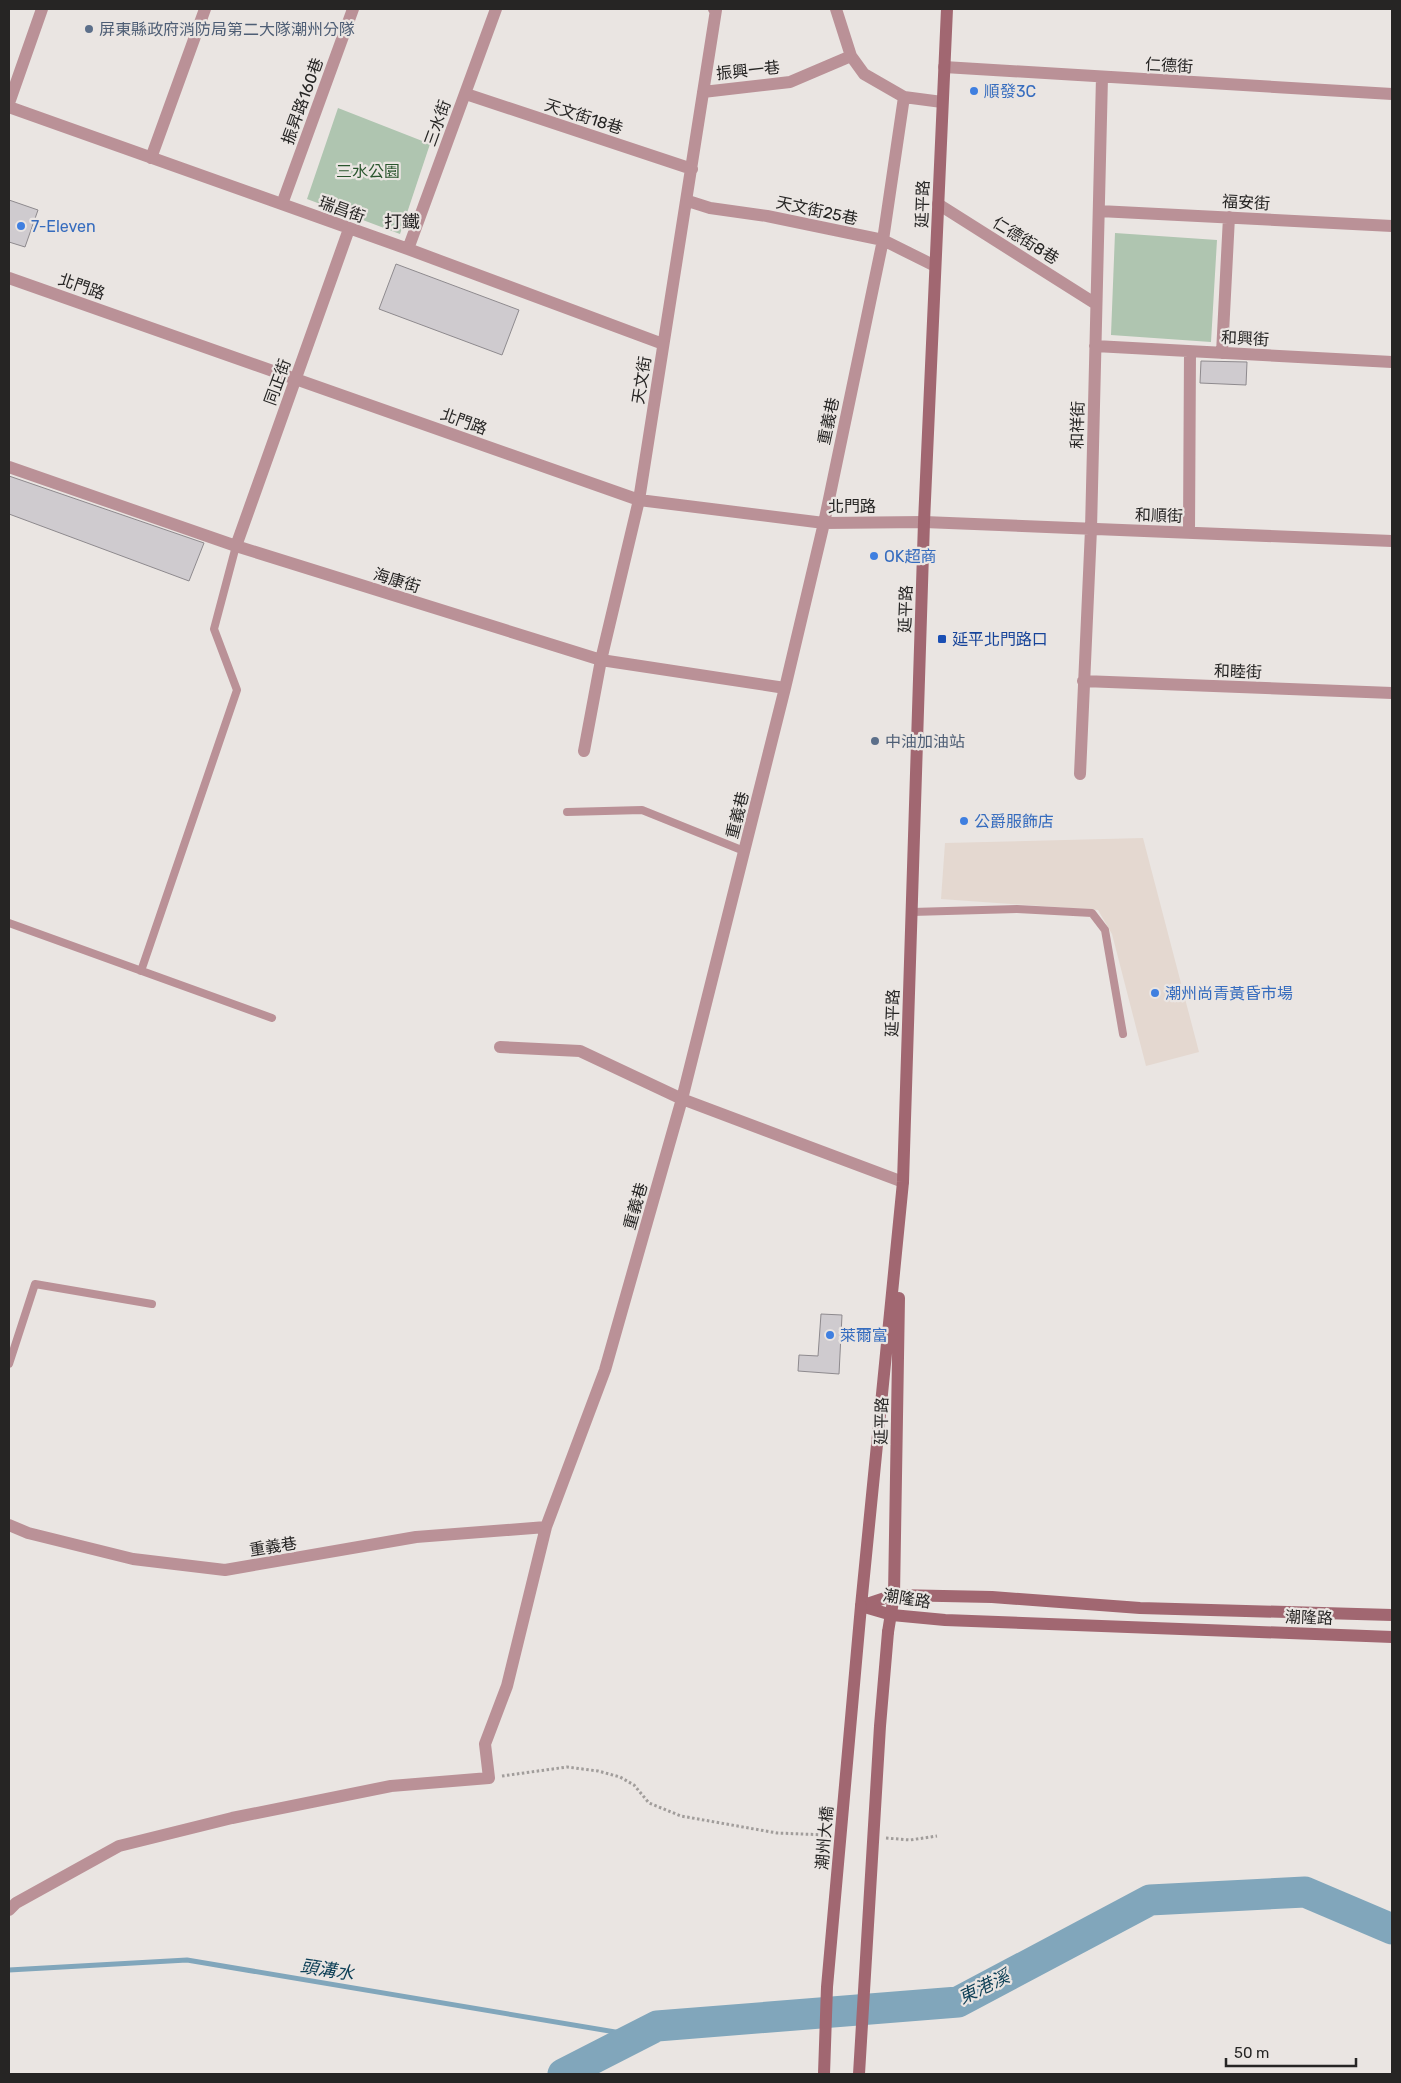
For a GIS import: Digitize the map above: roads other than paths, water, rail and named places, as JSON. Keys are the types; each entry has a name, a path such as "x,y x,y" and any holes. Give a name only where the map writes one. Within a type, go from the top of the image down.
{"street":[{"path":"9,105 42,9"},
{"path":"151,158 205,9"},
{"name":"振昇路160巷","path":"282,204 353,9"},
{"name":"三水街","path":"408,249 496,9"},
{"name":"天文街","path":"584,752 601,660 639,500 663,344 688,201 715,9"},
{"path":"836,9 851,56 864,74 904,97 942,102"},
{"name":"延平路","path":"861,1606 903,1182 924,522 947,9"},
{"name":"振興一巷","path":"704,92 790,82 851,56"},
{"name":"仁德街","path":"944,67 1392,94"},
{"name":"和祥街","path":"1080,774 1091,529 1102,77"},
{"name":"天文街18巷","path":"466,94 692,169"},
{"name":"重義巷","path":"11,1903 119,1846 232,1818 391,1786 489,1778 485,1744 507,1686 546,1527 605,1370 682,1099 785,688 824,523 883,240 904,97"},
{"name":"瑞昌街","path":"9,105 151,158 408,249 663,344"},
{"name":"天文街25巷","path":"688,201 710,208 767,216 883,240 935,266"},
{"name":"仁德街8巷","path":"938,204 1096,304"},
{"name":"福安街","path":"1099,210 1392,226"},
{"path":"1222,353 1229,217"},
{"name":"同正街","path":"236,546 349,229"},
{"name":"北門路","path":"9,278 639,500 824,523 924,522"},
{"name":"和興街","path":"1096,346 1392,362"},
{"path":"1189,532 1190,352"},
{"name":"海康街","path":"9,467 236,546 601,660 785,688"},
{"name":"和順街","path":"924,522 1392,540"},
{"name":"和睦街","path":"1083,681 1392,693"},
{"path":"500,1047 580,1051 682,1099 903,1182"},
{"name":"延平路","path":"859,2074 880,1726 888,1632 894,1595 901,1210"},
{"name":"重義巷","path":"9,1525 28,1533 133,1559 225,1570 416,1537 546,1527"},
{"name":"潮隆路","path":"861,1606 894,1595 992,1598 1140,1608 1392,1615"},
{"name":"潮隆路","path":"861,1606 892,1615 945,1620 1392,1637"},
{"name":"潮州大橋","path":"824,2074 827,1987 861,1606"}],"lane":[{"path":"141,971 237,690 214,629 236,546"},
{"path":"567,812 642,810 744,851"},
{"path":"912,912 1017,909 1092,913 1105,930 1123,1034"},
{"path":"9,923 272,1018"},
{"path":"9,1364 35,1284 152,1304"}],"waterway":[{"name":"東港溪","path":"563,2074 657,2026 958,2002 1150,1900 1305,1892 1392,1929"},
{"name":"頭溝水","path":"9,1970 187,1960 639,2036"}],"place":[{"name":"屏東縣政府消防局第二大隊潮州分隊","path":"89,29"},
{"name":"順發3C","path":"974,91"},
{"name":"7-Eleven","path":"21,226"},
{"name":"OK超商","path":"874,556"},
{"name":"延平北門路口","path":"942,639"},
{"name":"中油加油站","path":"875,741"},
{"name":"公爵服飾店","path":"964,821"},
{"name":"潮州尚青黃昏市場","path":"1155,993"},
{"name":"萊爾富","path":"830,1335"}],"district":[{"name":"打鐵","path":"402,222"}],"park label":[{"name":"三水公園","path":"368,171"}]}
